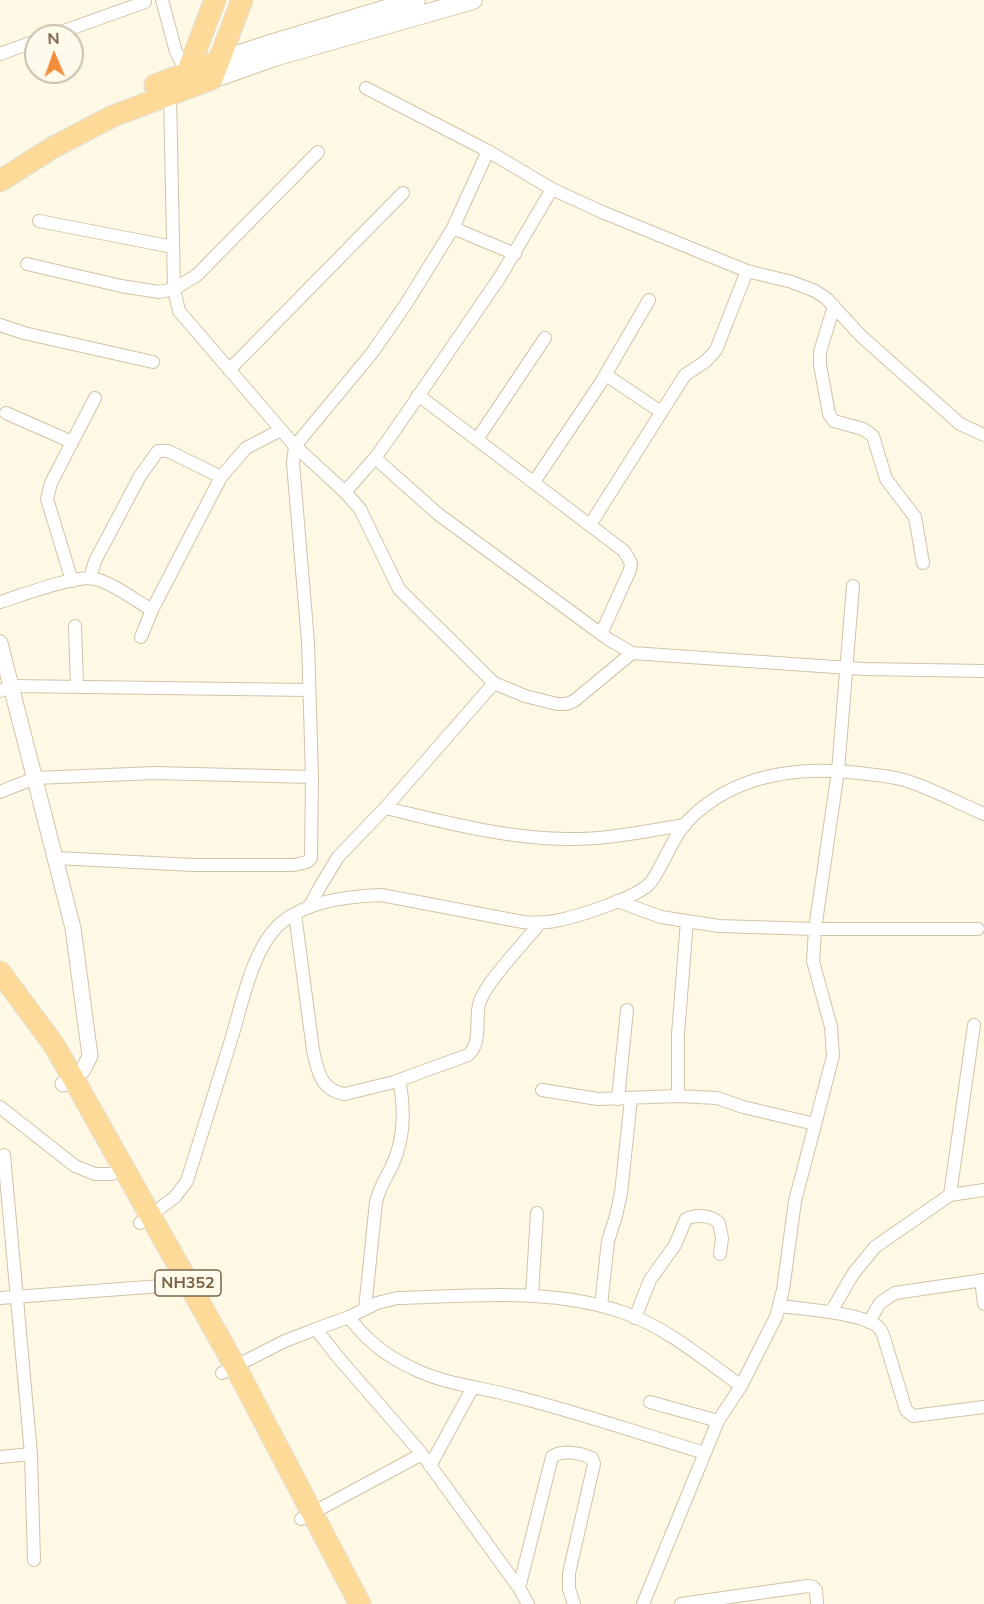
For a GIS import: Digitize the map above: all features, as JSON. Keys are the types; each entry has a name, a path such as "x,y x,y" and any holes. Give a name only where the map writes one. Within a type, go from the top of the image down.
{"highway":[{"path":"179,85 215,0"},
{"path":"0,181 52,148 113,116 216,70 242,0"},
{"path":"0,164 42,137 109,103 179,85"},
{"name":"NH352","path":"0,972 54,1045 68,1081 112,1174 145,1220"},
{"name":"NH352","path":"0,993 68,1081 229,1370 306,1516 346,1604"},
{"name":"NH352","path":"306,1516 360,1604"}],"main road":[{"path":"216,70 416,0"},
{"path":"216,70 274,57 473,0"}],"street":[{"path":"131,0 162,2 176,52 179,85 173,247 174,289 176,305 184,319 295,446 345,492 363,515 399,589 494,682 525,696 566,704 574,701 632,653"},
{"path":"84,24 145,2"},
{"path":"0,54 24,45"},
{"path":"366,88 488,151 552,189 602,212 747,271 792,282 815,291 834,306 861,336 960,424 984,435"},
{"path":"56,858 193,865 301,864 307,862 312,854 308,642 292,463 295,446 372,353 406,304 453,228 488,151"},
{"path":"27,264 121,286 159,292 174,289 197,275 318,152"},
{"path":"345,492 375,458 515,254 552,189"},
{"path":"229,370 403,193"},
{"path":"39,221 173,247"},
{"path":"453,228 515,254"},
{"path":"590,525 685,375 706,361 716,350 747,271"},
{"path":"534,482 606,375 650,300"},
{"path":"834,306 820,352 820,365 829,414 837,423 862,429 873,436 886,479 915,517 923,563"},
{"path":"0,325 24,333 153,362"},
{"path":"478,438 545,338"},
{"path":"606,375 661,412"},
{"path":"418,395 478,438 624,551 631,563 627,579 601,634"},
{"path":"72,581 50,510 48,494 51,483 95,398"},
{"path":"6,413 72,442"},
{"path":"141,637 152,610 221,477 246,448 281,430"},
{"path":"90,578 95,561 140,476 158,451 168,451 221,477"},
{"path":"375,458 445,519 601,634 632,653 845,667 984,671"},
{"path":"0,602 90,578 101,580 152,610"},
{"path":"643,1604 718,1421 741,1386 780,1306 795,1201 833,1056 831,1027 813,961 815,929 838,771 853,586"},
{"path":"75,626 77,687"},
{"path":"0,643 6,689 35,778 73,928 90,1048 88,1062 68,1081"},
{"path":"309,907 338,857 385,808 494,682"},
{"path":"6,689 77,687 309,690"},
{"path":"145,1220 175,1197 187,1180 254,967 272,934 281,924 309,907 361,896 381,895 523,922 556,921 634,895 645,888 685,825 709,802 744,783 770,775 796,771 838,771 905,780 984,814"},
{"path":"0,792 35,778 155,773 312,777"},
{"path":"385,808 473,829 522,837 568,840 685,825"},
{"path":"617,901 661,917 719,926 815,929 978,929"},
{"path":"295,914 317,1070 324,1083 332,1090 345,1094 399,1080 463,1057 473,1051 477,1012 483,993 540,923"},
{"path":"678,1096 678,1034 687,921"},
{"path":"601,1306 608,1241 621,1193 627,1010"},
{"path":"950,1195 974,1025"},
{"path":"365,1309 376,1202 402,1136 404,1120 399,1080"},
{"path":"542,1090 598,1099 678,1096 717,1098 743,1107 815,1124"},
{"path":"0,1107 75,1166 95,1173 112,1174"},
{"path":"4,1155 31,1454 34,1560"},
{"path":"831,1312 867,1254 950,1195 984,1190"},
{"path":"532,1296 537,1214"},
{"path":"635,1318 650,1280 675,1245 686,1219 697,1215 713,1218 719,1222 722,1238 720,1254"},
{"path":"869,1322 880,1303 895,1293 983,1280 984,1304"},
{"path":"0,1298 181,1285"},
{"path":"229,1370 285,1341 349,1317 377,1303 397,1298 532,1296 601,1306 635,1318 664,1334 741,1386"},
{"path":"780,1306 831,1312 875,1325 882,1332 908,1413 918,1416 984,1407"},
{"path":"349,1317 363,1335 411,1368 430,1376 514,1396 705,1453"},
{"path":"316,1329 422,1455 519,1588 528,1604"},
{"path":"430,1466 472,1387"},
{"path":"650,1402 718,1421"},
{"path":"519,1588 552,1457 559,1453 586,1455 592,1458 594,1464 569,1573 569,1589 574,1604"},
{"path":"0,1457 31,1454"},
{"path":"306,1516 422,1455"},
{"path":"681,1604 808,1586 815,1589 817,1604"}]}
